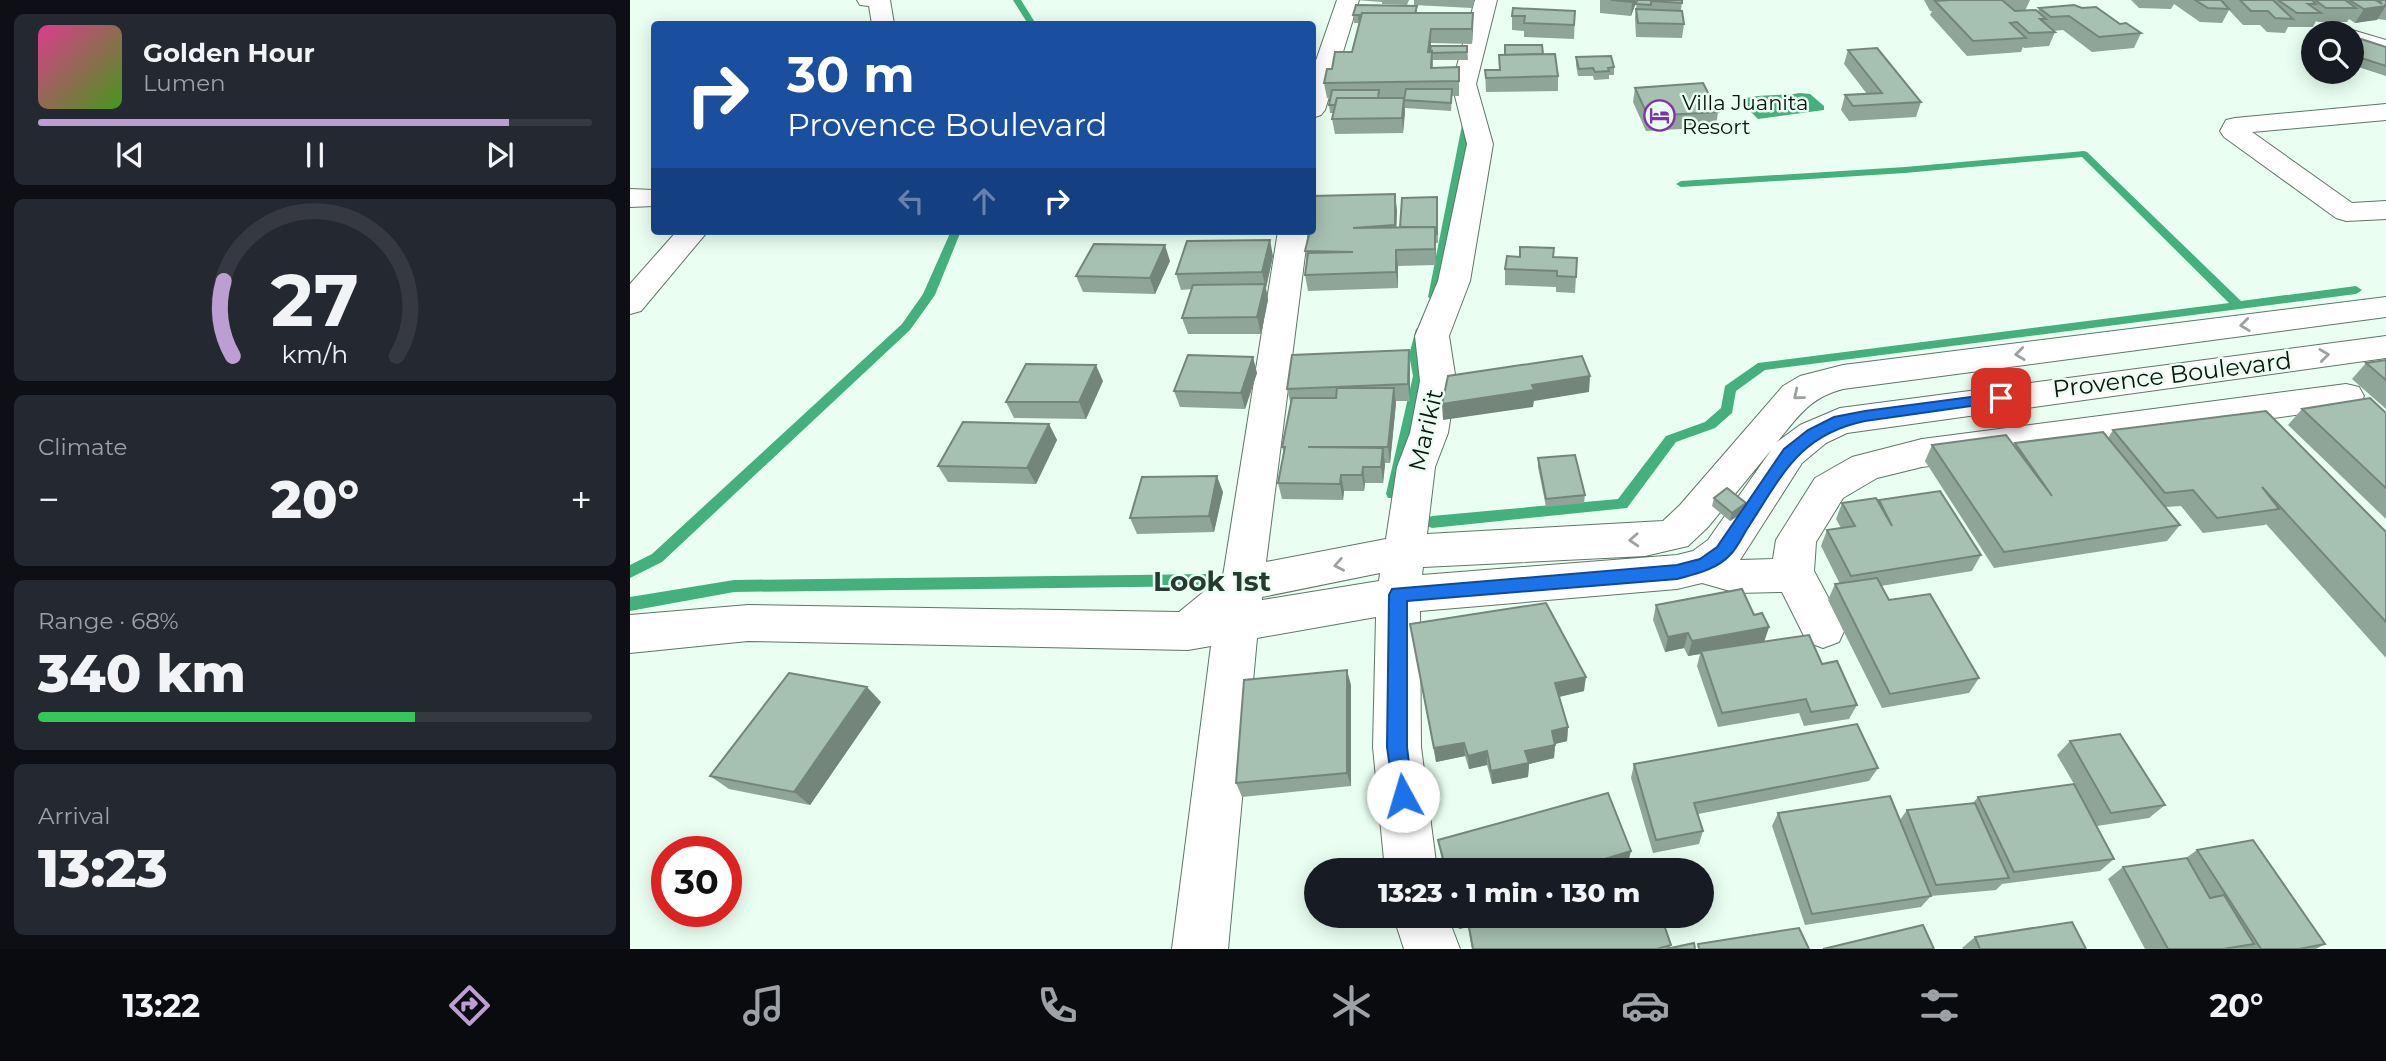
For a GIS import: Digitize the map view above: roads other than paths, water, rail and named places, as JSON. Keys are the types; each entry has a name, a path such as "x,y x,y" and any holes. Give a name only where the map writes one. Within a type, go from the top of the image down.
{"street":[{"path":"868,0 879,0 882,21"},
{"path":"1316,98 1349,0"},
{"name":"Marikit","path":"1410,858 1397,747 1398,595 1416,467 1429,433 1438,381 1432,336 1454,281 1480,144 1464,84 1486,0"},
{"path":"2364,34 2386,33"},
{"path":"2364,40 2386,48"},
{"path":"2233,131 2235,126 2386,112"},
{"path":"2233,131 2386,198"},
{"path":"2233,131 2346,212 2386,210"},
{"path":"630,198 651,198"},
{"path":"630,304 690,235"},
{"path":"1200,949 1228,685 1292,235"},
{"name":"Provence Boulevard","path":"1240,602 1406,551 1645,540 1674,535 1701,508 1796,395 1812,385 1843,377 2386,307"},
{"name":"Provence Boulevard","path":"1705,565 1723,552 1789,453 1813,434 1839,421 2386,347"},
{"path":"1823,629 1793,572 1796,540 1829,488 1866,467 1922,453 2346,396"},
{"path":"2253,409 2282,437"},
{"path":"630,634 748,624 1188,631 1240,602 1398,595 1677,572 1705,565 1718,573 1737,577 1767,579 1793,572"},
{"path":"1425,928 1432,949"}],"waterway":[{"path":"1017,0 1030,21"},
{"path":"1434,297 1468,120"},
{"path":"1681,184 1905,170 2084,154 2238,305"},
{"path":"630,572 657,558 906,327 929,295 954,235"},
{"path":"1432,522 1622,504 1671,439 1710,425 1727,410 1730,389 1762,366 2356,290"},
{"path":"1393,494 1419,376 1415,355 1422,329"},
{"path":"630,604 734,586 1211,580"}],"place":[{"name":"Villa Juanita Resort","path":"1659,115"}],"district":[{"name":"Look 1st","path":"1212,581"}]}
